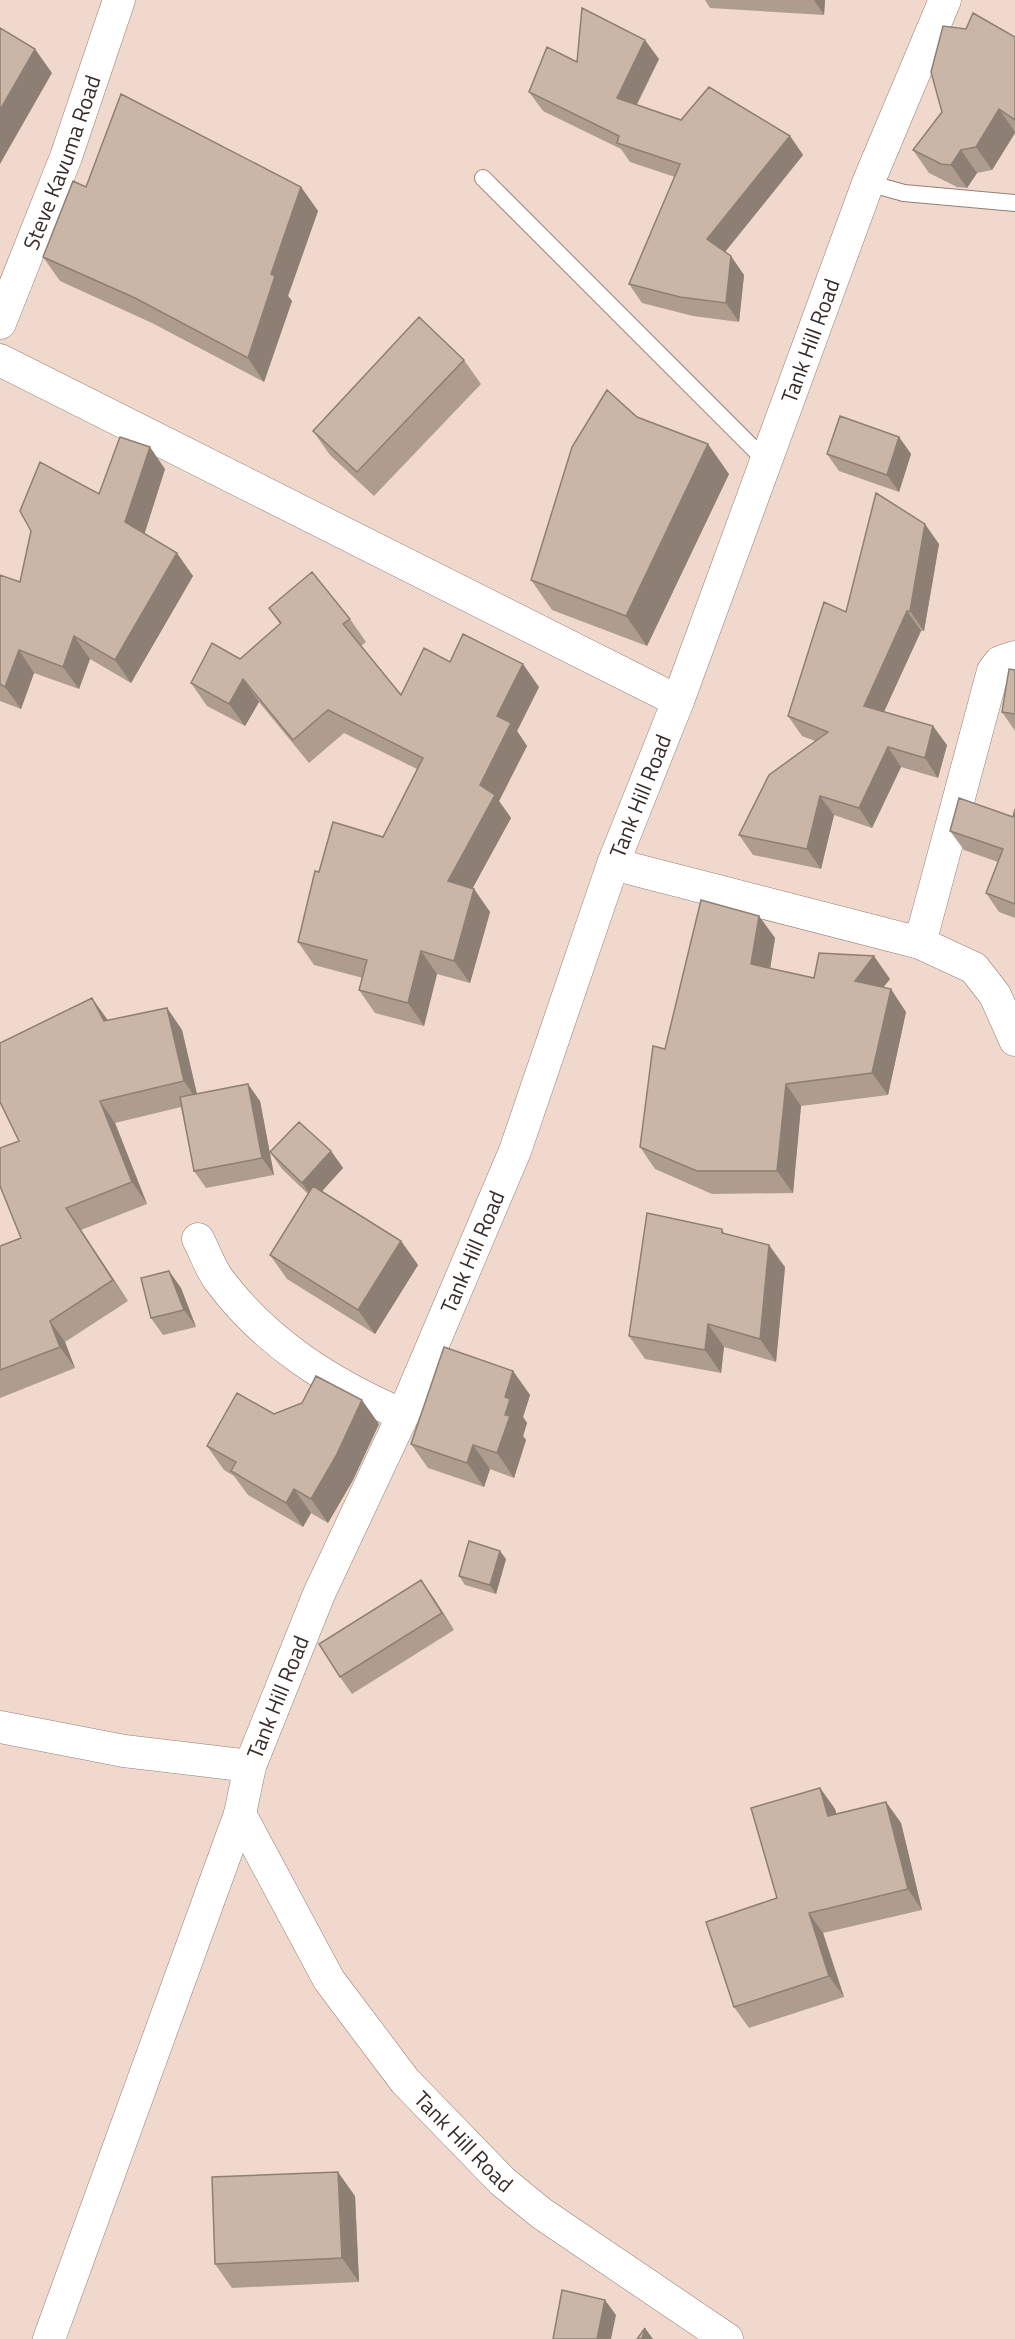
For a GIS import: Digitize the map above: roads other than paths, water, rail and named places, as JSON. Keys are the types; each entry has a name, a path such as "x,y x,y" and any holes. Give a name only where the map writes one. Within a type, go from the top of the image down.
{"street":[{"name":"Steve Kavuma Road","path":"0,323 66,157 119,0"},
{"name":"Tank Hill Road","path":"727,2339 541,2213 502,2181 405,2081 329,1980 240,1814 250,1766 319,1594 403,1415 515,1151 613,864 678,701 868,183 945,0"},
{"path":"0,360 678,701"},
{"path":"921,943 993,671 1000,662 1015,657"},
{"path":"613,864 921,943 974,968 995,995 1015,1040"},
{"path":"198,1239 218,1278 258,1325 303,1363 361,1397 403,1415"},
{"path":"0,1727 124,1751 250,1766"},
{"path":"49,2339 240,1814"}],"lane":[{"path":"483,178 766,460"},
{"path":"868,183 904,193 1015,203"}]}
